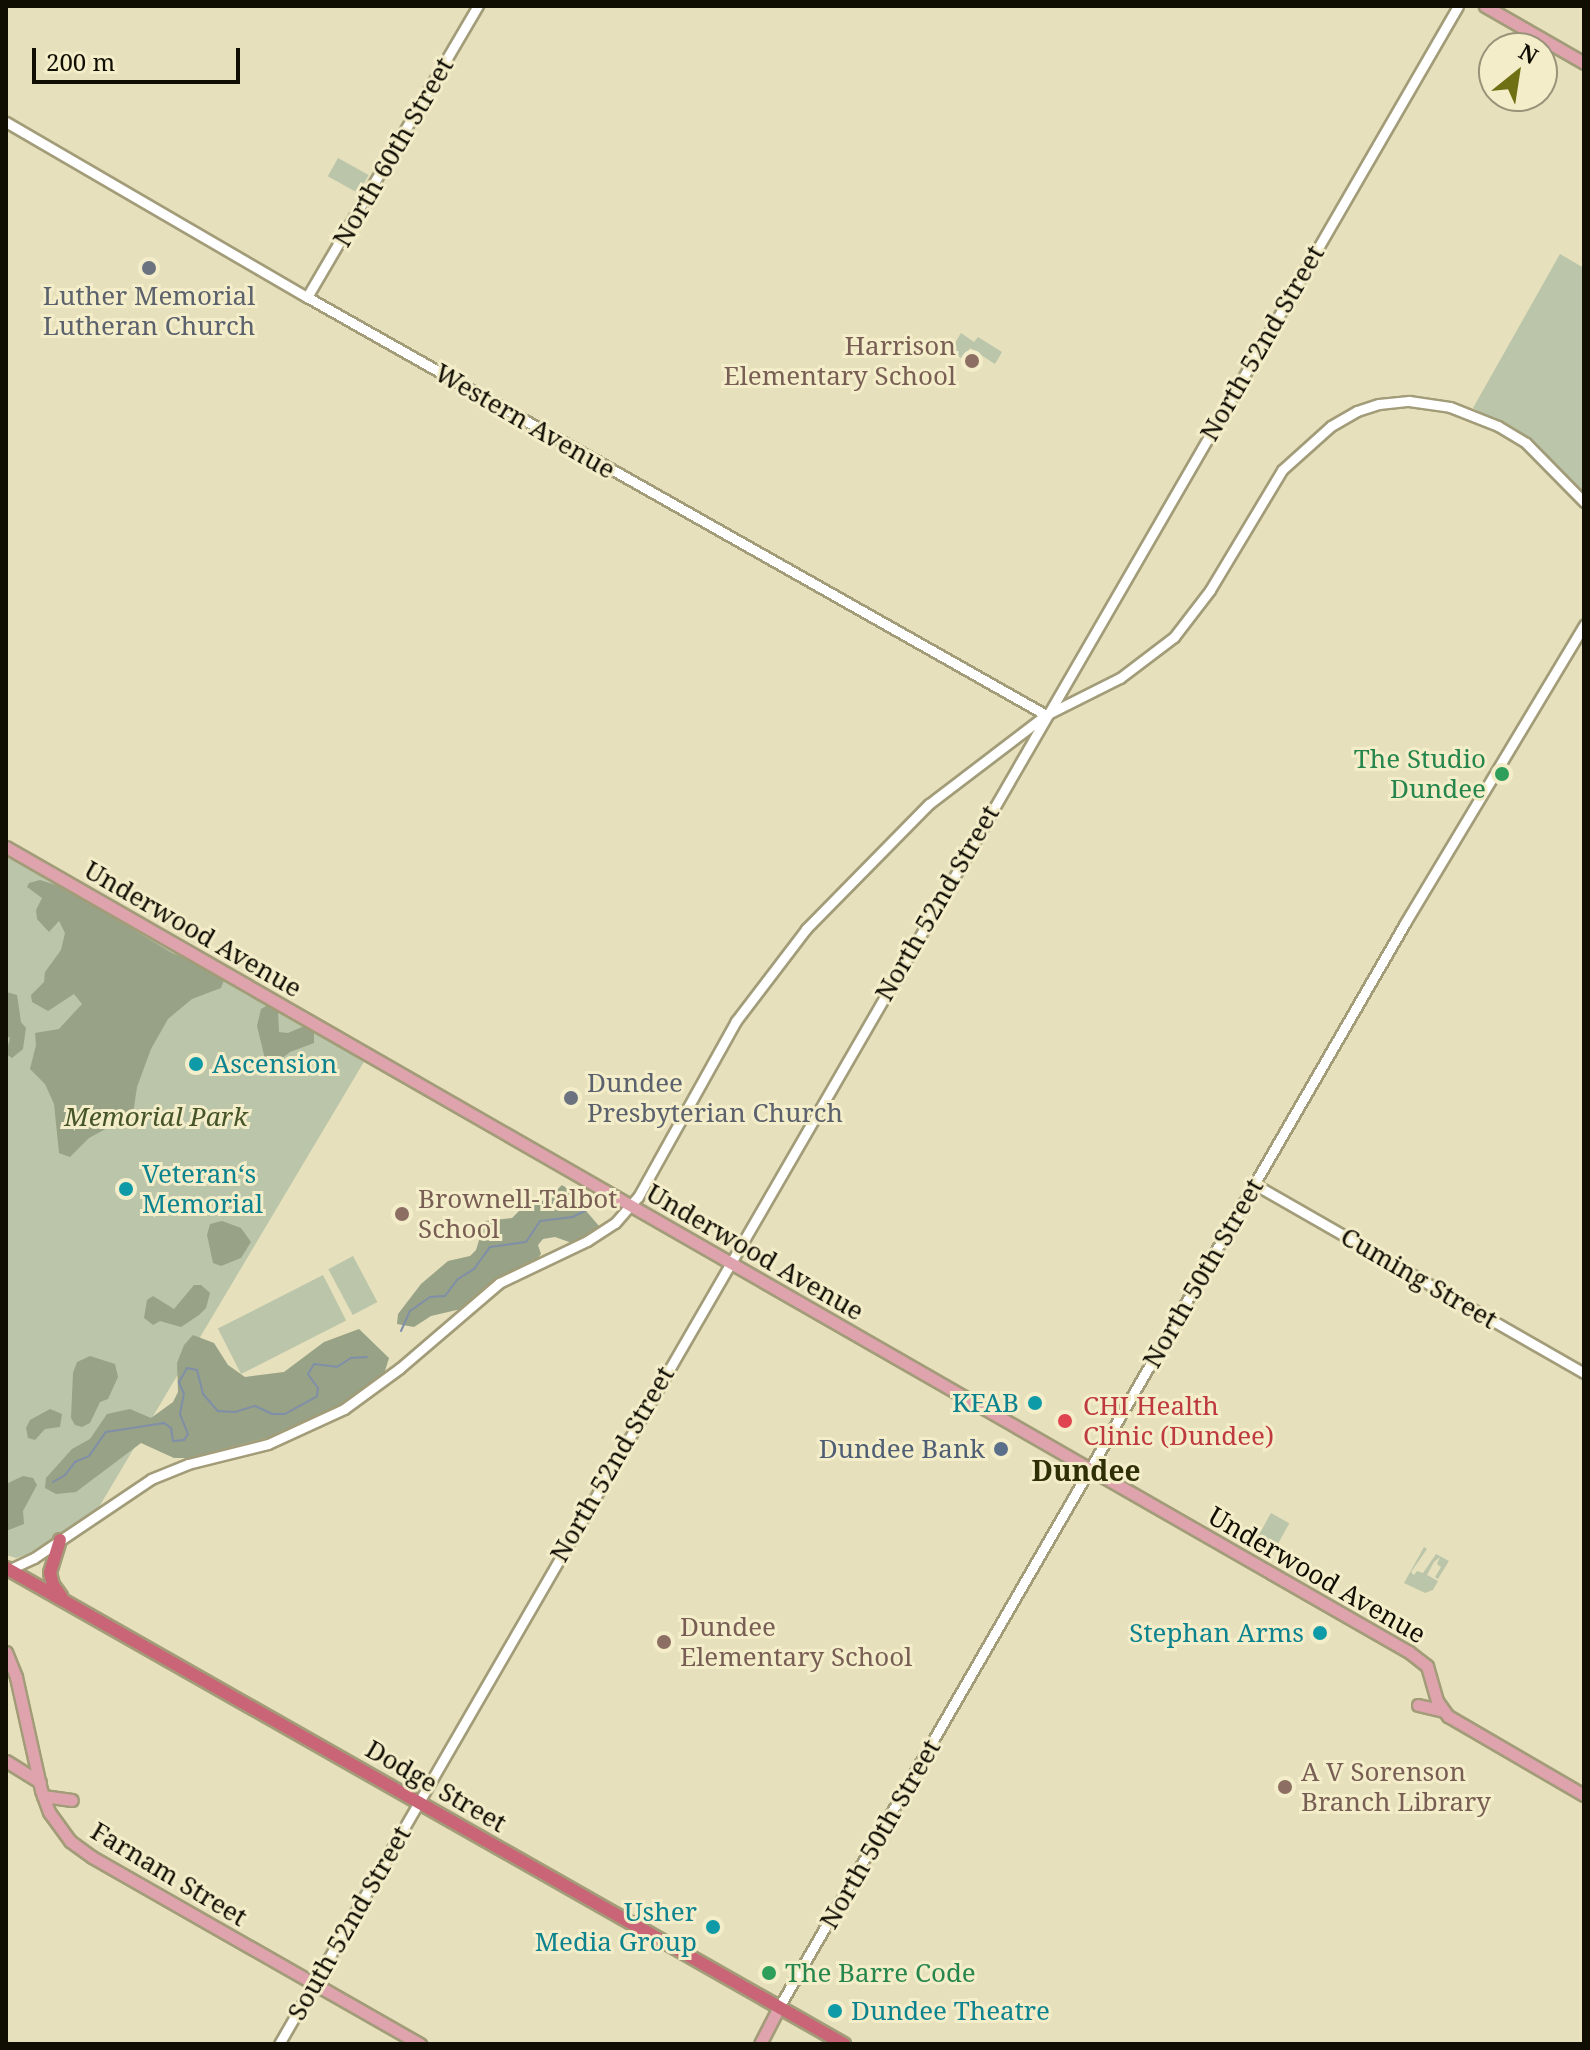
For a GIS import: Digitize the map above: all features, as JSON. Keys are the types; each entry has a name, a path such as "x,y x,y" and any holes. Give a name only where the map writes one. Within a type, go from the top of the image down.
{"highway":[{"path":"60,1540 50,1573 57,1591 69,1603"},
{"name":"Dodge Street","path":"7,1571 69,1603 844,2044"}],"main road":[{"path":"1485,6 1584,63"},
{"name":"Underwood Avenue","path":"6,847 1409,1652 1425,1665 1443,1711"},
{"name":"Farnam Street","path":"6,1652 16,1677 43,1796 57,1827 81,1850 420,2044"},
{"path":"1418,1705 1443,1711 1584,1795"},
{"path":"6,1761 40,1782"},
{"path":"43,1796 72,1800"},
{"path":"760,2044 779,2007"}],"street":[{"name":"North 60th Street","path":"307,297 478,6"},
{"name":"North 52nd Street","path":"418,1802 1458,6"},
{"name":"Western Avenue","path":"6,122 307,297 1046,715"},
{"path":"7,1571 60,1540 128,1493 169,1471 268,1444 344,1409 400,1368 499,1283 601,1233 631,1206 726,1036 792,946 929,804 1046,715 1120,678 1174,637 1210,590 1282,470 1316,436 1357,411 1409,401 1436,404 1474,414 1526,443 1584,502"},
{"path":"1567,486 1584,512"},
{"name":"North 50th Street","path":"779,2007 1496,765 1509,754 1584,625"},
{"name":"Cuming Street","path":"1254,1184 1584,1373"},
{"name":"South 52nd Street","path":"279,2044 418,1802"}],"green space":[{"path":"338,158 369,175 358,193 328,176"},
{"path":"1560,254 1584,268 1584,497 1532,443 1473,408"},
{"path":"961,333 974,342 978,337 1002,352 995,364 970,348 963,359 950,351"},
{"name":"Memorial Park","path":"6,854 365,1060 99,1507 29,1554 16,1558 6,1555"},
{"path":"40,880 65,888 172,953 203,965 224,980 221,988 192,999 168,1019 151,1049 137,1087 133,1114 89,1138 70,1157 59,1153 54,1104 45,1084 30,1069 36,1045 35,1033 59,1029 82,1004 74,994 48,1011 32,1002 31,995 44,982 45,972 61,950 65,933 59,921 49,932 37,919 36,910 42,898 27,887 29,883"},
{"path":"6,992 17,995 21,1022 26,1028 23,1049 12,1058 6,1054 10,1038 6,1035"},
{"path":"268,1005 278,1012 279,1032 288,1033 307,1025 314,1032 314,1043 290,1052 277,1062 265,1059 257,1026 261,1009"},
{"path":"562,1185 582,1199 587,1212 599,1226 591,1236 572,1243 555,1237 543,1239 538,1245 541,1254 538,1258 488,1285 461,1309 431,1316 414,1327 397,1324 398,1314 421,1284 448,1261 470,1256 476,1250 485,1221 512,1218 526,1204 546,1200"},
{"path":"222,1221 241,1228 251,1242 241,1258 221,1266 213,1263 207,1235 210,1224"},
{"path":"353,1256 377,1302 353,1315 328,1269"},
{"path":"323,1275 346,1320 241,1374 218,1329"},
{"path":"194,1285 201,1285 210,1293 206,1308 181,1327 160,1321 153,1325 144,1318 147,1300 153,1296 174,1309"},
{"path":"359,1329 389,1358 384,1374 367,1390 293,1431 189,1458 174,1458 141,1443 76,1492 56,1494 45,1488 46,1478 72,1449 90,1439 107,1414 130,1409 151,1418 173,1402 178,1392 177,1363 184,1345 193,1335 214,1343 228,1365 245,1377 284,1372 324,1342"},
{"path":"90,1356 115,1364 118,1377 108,1399 100,1402 90,1423 82,1427 75,1425 71,1418 73,1373 77,1362"},
{"path":"50,1409 62,1414 60,1427 45,1429 35,1440 28,1438 26,1428 30,1420"},
{"path":"23,1476 33,1478 37,1485 23,1511 24,1524 6,1531 6,1484"},
{"path":"1271,1513 1289,1523 1270,1557 1252,1547"},
{"path":"1424,1547 1427,1549 1411,1572 1414,1575 1417,1571 1423,1573 1436,1554 1449,1561 1438,1579 1435,1577 1441,1567 1437,1564 1440,1557 1434,1562 1427,1575 1438,1581 1433,1590 1425,1593 1404,1583"}],"waterway":[{"path":"401,1331 410,1311 430,1297 445,1296 458,1279 474,1269 490,1247 526,1242 540,1221 573,1217 588,1209"},
{"path":"53,1482 65,1475 75,1462 89,1456 106,1432 164,1423 171,1428 173,1441 184,1440 188,1434 180,1414 184,1394 179,1382 187,1368 197,1370 203,1394 218,1411 235,1412 255,1406 272,1414 285,1414 317,1396 318,1388 308,1374 314,1364 337,1367 351,1358 367,1357"}],"place":[{"name":"Luther Memorial Lutheran Church","path":"149,268"},
{"name":"Harrison Elementary School","path":"972,361"},
{"name":"The Studio Dundee","path":"1502,774"},
{"name":"Ascension","path":"196,1064"},
{"name":"Dundee Presbyterian Church","path":"571,1098"},
{"name":"Veteranʻs Memorial","path":"126,1189"},
{"name":"Brownell-Talbot School","path":"402,1214"},
{"name":"KFAB","path":"1035,1403"},
{"name":"CHI Health Clinic (Dundee)","path":"1065,1421"},
{"name":"Dundee Bank","path":"1001,1449"},
{"name":"Stephan Arms","path":"1320,1633"},
{"name":"Dundee Elementary School","path":"664,1642"},
{"name":"A V Sorenson Branch Library","path":"1285,1787"},
{"name":"Usher Media Group","path":"713,1927"},
{"name":"The Barre Code","path":"769,1973"},
{"name":"Dundee Theatre","path":"835,2011"}],"district":[{"name":"Dundee","path":"1086,1470"}]}
